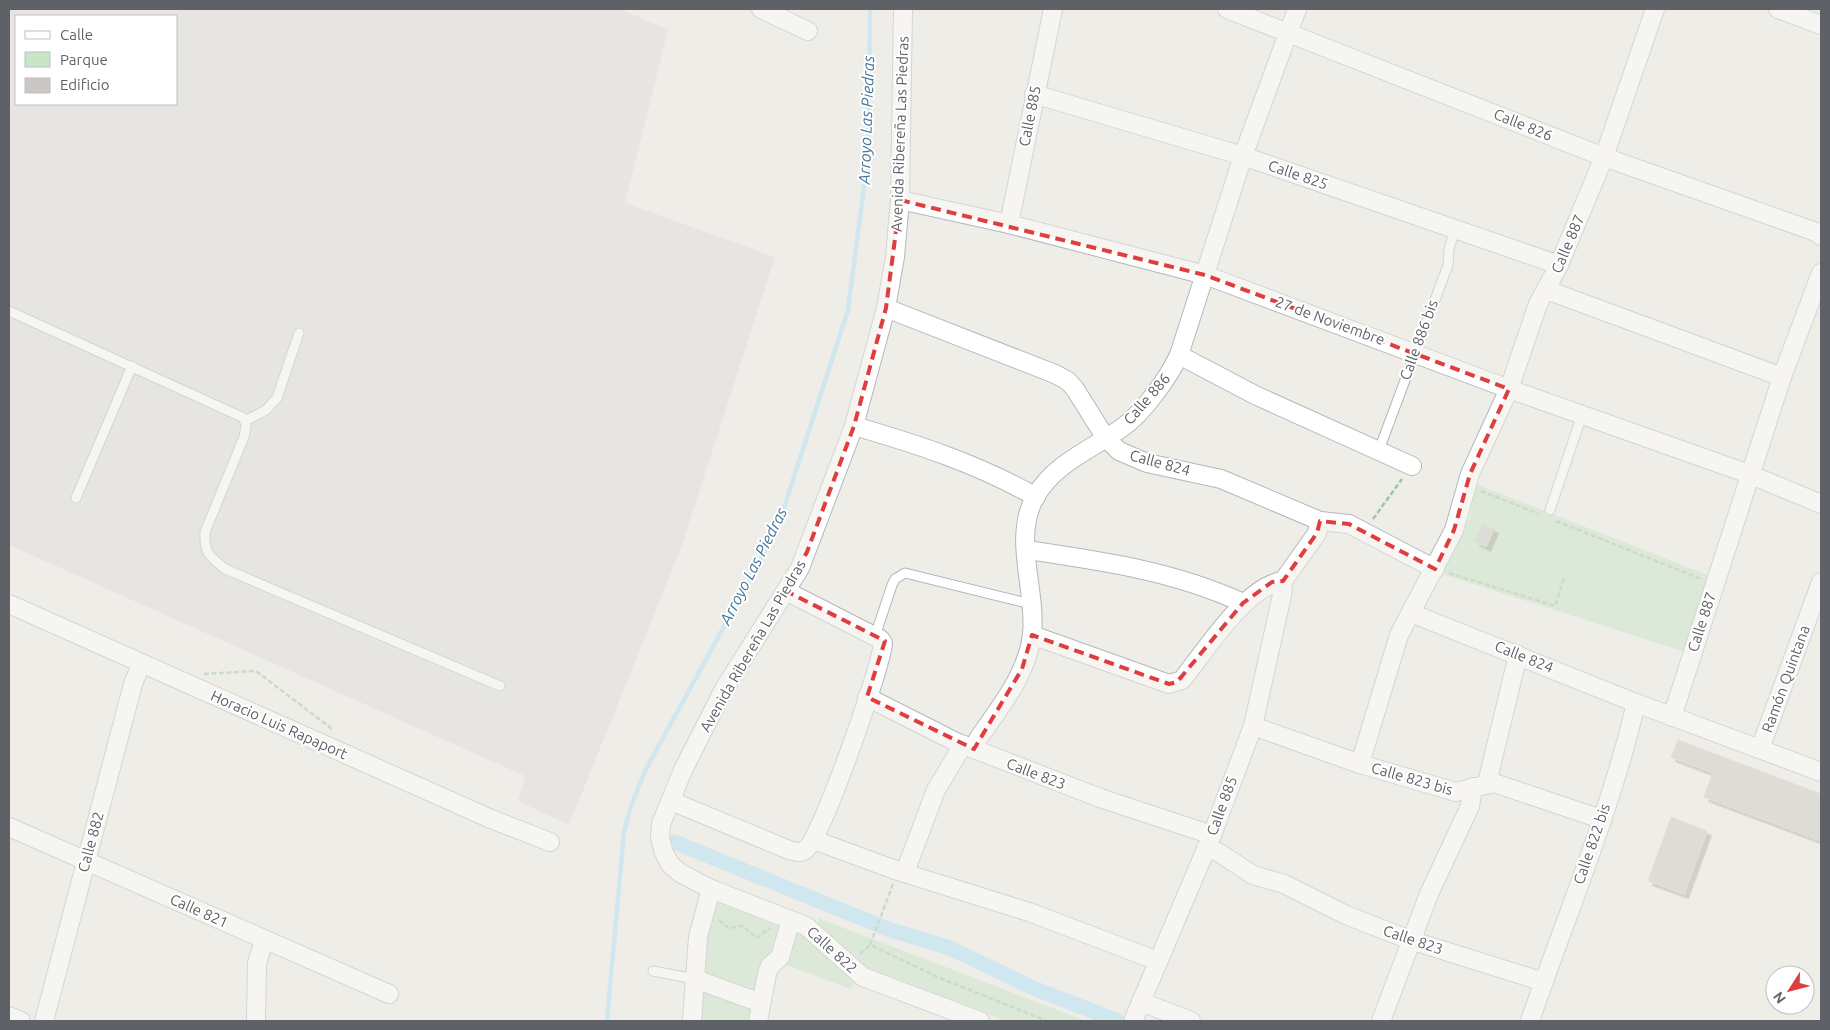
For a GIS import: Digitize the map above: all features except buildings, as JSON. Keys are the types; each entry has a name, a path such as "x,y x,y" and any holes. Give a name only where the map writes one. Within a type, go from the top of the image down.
{"street":[{"path":"761,9 780,13 808,32"},
{"name":"Avenida Ribereña Las Piedras","path":"711,889 680,873 670,864 664,853 660,838 661,824 683,770 724,689 786,591 807,552 854,426 886,308 895,257 900,200 903,9"},
{"name":"Calle 885","path":"1009,224 1034,94 1053,9"},
{"name":"Calle 826","path":"1227,9 1604,157 1816,232 1821,236"},
{"name":"Calle 886","path":"901,872 936,790 969,747 1022,669 1032,635 1025,525 1036,497 1065,464 1125,426 1162,384 1179,355 1243,156 1297,9"},
{"name":"Calle 887","path":"1360,764 1393,650 1454,530 1468,480 1509,389 1538,304 1559,265 1604,157 1655,9"},
{"path":"1778,9 1821,25"},
{"name":"Calle 825","path":"1034,94 1243,156 1559,265"},
{"name":"27 de Noviembre","path":"900,200 1009,224 1205,275 1509,389 1749,474"},
{"name":"Calle 887","path":"1672,717 1749,474 1782,377 1821,273"},
{"path":"1547,290 1782,377"},
{"name":"Calle 824","path":"886,308 1055,374 1068,381 1105,437 1119,451 1147,463 1209,475 1320,521 1349,524 1435,569"},
{"path":"1179,355 1255,395 1412,466"},
{"path":"854,426 906,441 984,469 1036,497"},
{"path":"1749,474 1821,504"},
{"path":"1032,635 1169,684 1182,680 1243,603 1272,582 1283,581 1316,533 1320,521"},
{"path":"1027,550 1123,564 1191,582 1243,603"},
{"name":"Calle 885","path":"1137,1012 1209,842 1253,726 1282,595 1283,581"},
{"name":"Ramón Quintana","path":"1760,749 1821,582"},
{"path":"671,800 790,850 800,852 807,849 814,840 838,782 883,648 883,643 875,636 786,591"},
{"name":"Horacio Luis Rapaport","path":"9,604 491,819 550,842"},
{"name":"Calle 824","path":"1411,613 1636,703"},
{"path":"1381,1021 1410,940 1480,785 1518,655"},
{"name":"Calle 882","path":"44,1021 133,684 142,664"},
{"name":"Calle 823","path":"867,697 969,747 1209,842 1218,852 1253,875 1284,884 1346,915 1410,940 1544,982"},
{"path":"1636,703 1821,772"},
{"name":"Calle 822 bis","path":"1530,1021 1601,819 1630,730 1636,703"},
{"name":"Calle 823 bis","path":"1253,726 1360,764 1456,792 1494,783 1601,819"},
{"name":"Calle 821","path":"9,827 389,994"},
{"path":"814,840 901,872 1029,912 1158,961"},
{"path":"692,1021 698,937 711,889"},
{"name":"Calle 822","path":"711,889 813,930 856,973 863,977 980,1021"},
{"path":"758,1021 766,974 770,966 780,957 791,920"},
{"path":"256,1021 257,963 264,940"},
{"path":"695,979 761,1003"},
{"path":"1137,1012 1191,1021"},
{"path":"9,1016 21,1021"}],"lane":[{"name":"Calle 886 bis","path":"1379,450 1448,265 1449,248 1455,229"},
{"path":"9,311 235,412 244,418 244,437 205,532 204,547 210,557 225,569 500,686"},
{"path":"245,421 266,410 277,398 299,334"},
{"path":"76,498 132,366"},
{"path":"1550,514 1582,415"},
{"path":"875,636 892,585 895,579 905,573 1031,604"},
{"path":"653,971 695,979"}],"path":[{"path":"1364,531 1412,466"},
{"path":"1468,480 1540,514"},
{"path":"1550,514 1714,584"},
{"path":"1435,569 1555,606 1564,578"},
{"path":"196,674 256,671 332,730"},
{"path":"901,872 870,945 942,979 1048,1021"}],"highlighted area":[{"path":"900,200 1205,275 1509,389 1470,474 1454,530 1435,569 1349,524 1320,521 1317,533 1283,581 1272,582 1243,603 1177,682 1169,684 1032,635 1022,669 974,749 867,697 885,641 786,591 807,552 854,426 886,308"}],"shaded area":[{"path":"9,9 620,9 668,30 625,203 775,257 682,545 569,825 518,801 525,776 9,545"}],"green space":[{"path":"1476,484 1713,577 1685,652 1442,574 1469,519"},
{"path":"717,900 787,924 758,996 702,975 708,921"},
{"path":"818,918 1086,1021 1006,1021 859,966 817,926"},
{"path":"796,931 821,946 855,984 850,989 784,964"},
{"path":"701,986 754,1006 752,1021 698,1021"}],"waterway":[{"name":"Arroyo Las Piedras","path":"607,1021 624,832 632,803 646,769 761,559 782,514 848,310 868,157 870,9"},
{"path":"674,842 888,929 950,948 1033,988 1118,1021"}]}
